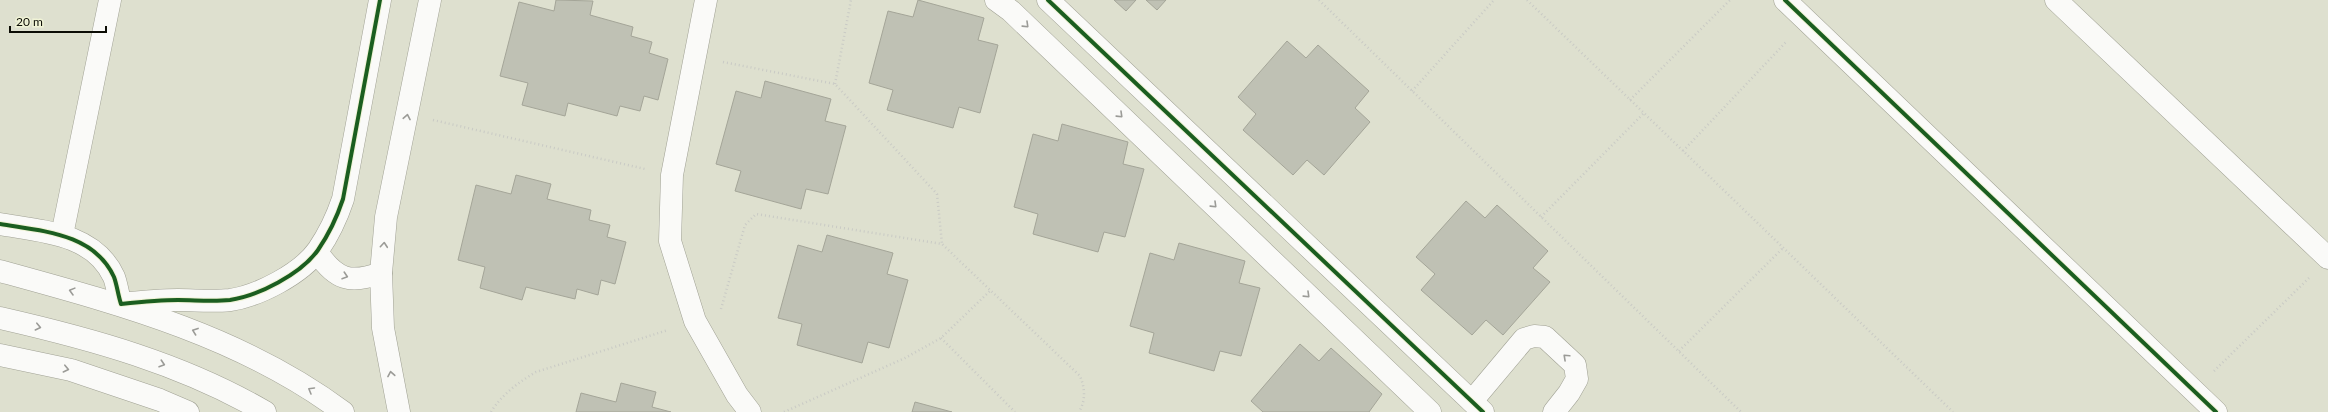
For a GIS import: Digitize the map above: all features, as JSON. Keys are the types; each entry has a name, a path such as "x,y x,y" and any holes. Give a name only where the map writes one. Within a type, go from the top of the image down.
{"street":[{"path":"62,235 110,0"},
{"path":"120,304 177,300 230,300 253,294 275,284 295,271 317,252 336,219 343,199 380,0"},
{"path":"399,412 383,328 381,273 386,217 430,0"},
{"path":"706,0 672,175 670,241 695,321 737,395 750,412"},
{"path":"996,0 1011,11 1430,412"},
{"path":"1048,0 1477,406 1524,339 1539,336 1545,337 1575,365 1577,379 1569,393 1554,412"},
{"path":"1785,0 2216,412"},
{"path":"2056,0 2328,258"},
{"path":"0,224 62,235 93,250 106,262 114,278 120,304"},
{"path":"317,252 328,268 344,278 363,280 381,273"},
{"path":"0,271 120,304 209,336 257,358 324,398 343,412"},
{"path":"0,318 82,337 175,368 245,400 265,412"},
{"path":"0,355 71,370 160,400 188,412"}],"path":[{"path":"835,84 851,0"},
{"path":"1319,0 1741,412"},
{"path":"1412,91 1494,0"},
{"path":"1527,0 1953,412"},
{"path":"1630,100 1730,0"},
{"path":"1683,152 1806,20"},
{"path":"695,57 835,84 937,194 942,244"},
{"path":"1541,217 1644,113"},
{"path":"407,114 672,175"},
{"path":"710,348 745,225 756,214 942,244 1080,376 1084,387 1083,405 1079,412"},
{"path":"1679,351 1783,248"},
{"path":"2194,391 2311,276"},
{"path":"784,412 906,358 941,338 991,290"},
{"path":"491,412 503,396 519,382 536,372 695,321"},
{"path":"941,338 1015,412"}],"building":[{"path":"556,0 593,1 590,15 633,27 631,36 652,42 649,53 668,59 658,100 644,96 640,111 620,106 617,116 568,103 565,116 522,105 528,83 500,76 519,2 554,11"},
{"path":"918,0 984,18 978,40 998,45 980,113 959,107 953,128 887,110 893,90 869,83 888,11 913,17"},
{"path":"1114,0 1136,0 1126,11"},
{"path":"1146,0 1166,0 1157,10"},
{"path":"1287,41 1306,58 1318,45 1369,91 1355,108 1370,122 1324,175 1307,160 1293,175 1243,130 1256,114 1238,97"},
{"path":"765,81 831,99 825,121 846,126 828,194 806,189 801,209 735,191 741,171 716,164 736,91 761,98"},
{"path":"1062,124 1128,142 1123,164 1144,169 1125,237 1104,232 1098,252 1033,234 1038,214 1014,207 1033,134 1058,141"},
{"path":"516,175 551,184 547,199 591,210 589,220 610,225 607,237 626,242 615,284 601,280 598,295 577,289 575,299 526,287 522,300 480,288 485,267 458,260 476,185 511,194"},
{"path":"1466,201 1485,218 1497,205 1548,251 1533,268 1550,282 1503,335 1486,320 1472,335 1421,290 1435,274 1416,257"},
{"path":"827,235 893,253 887,274 908,280 889,348 868,342 862,363 797,345 802,324 778,318 798,245 822,252"},
{"path":"1179,243 1245,261 1239,283 1260,288 1241,356 1220,351 1214,371 1149,353 1154,333 1130,326 1150,253 1174,260"},
{"path":"1300,344 1319,361 1331,348 1382,394 1369,412 1263,412 1251,401"},
{"path":"621,383 656,392 652,407 671,412 576,412 581,393 616,402"},
{"path":"915,402 952,412 912,412"}],"cycle path":[{"path":"0,224 49,232 80,243 94,251 105,262 114,277 121,304 164,300 230,300 241,298 266,289 290,275 310,259 318,250 329,232 341,206 380,0"},
{"path":"1048,0 1483,412"},
{"path":"1785,0 2216,412"}]}
